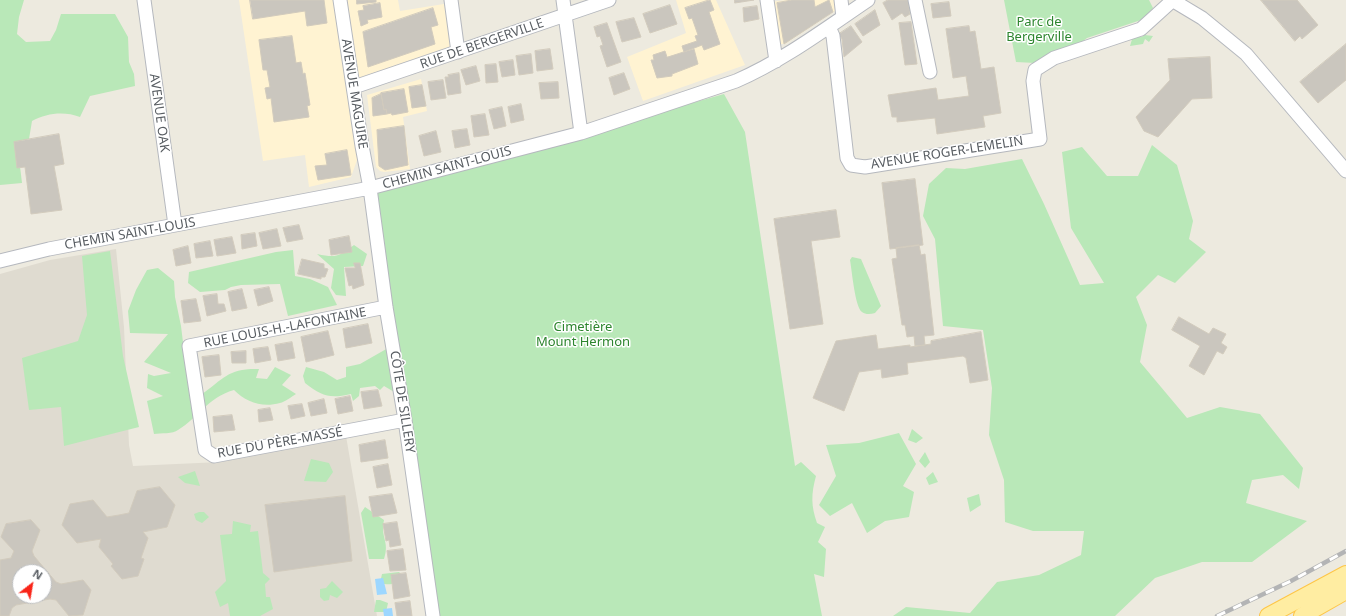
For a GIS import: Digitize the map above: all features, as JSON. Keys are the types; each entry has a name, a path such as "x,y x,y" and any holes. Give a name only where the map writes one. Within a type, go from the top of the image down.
{"main road":[{"path":"1268,616 1346,574"},
{"path":"1302,616 1346,591"}],"street":[{"name":"AVENUE OAK","path":"144,0 175,225"},
{"name":"AVENUE MAGUIRE","path":"340,0 362,146 370,188"},
{"path":"451,0 458,52"},
{"path":"563,0 581,133"},
{"name":"RUE DE BERGERVILLE","path":"354,87 609,0"},
{"path":"767,0 776,61"},
{"path":"840,0 843,17"},
{"name":"CHEMIN SAINT-LOUIS","path":"0,261 49,248 370,188 581,133 736,81 761,70 829,28 868,0"},
{"path":"914,0 930,72"},
{"path":"1172,0 1202,18 1246,54 1346,171"},
{"name":"AVENUE ROGER-LEMELIN","path":"829,28 834,36 847,158 851,164 865,167 1040,139 1033,81 1036,70 1054,58 1141,29 1172,0"},
{"name":"CÔTE DE SILLERY","path":"370,188 386,307 405,420 433,616"},
{"name":"RUE LOUIS-H.-LAFONTAINE","path":"197,399 189,346 386,307"},
{"name":"RUE DU PÈRE-MASSÉ","path":"197,399 205,450 214,456 405,420"}],"shaded area":[{"path":"239,0 398,0 400,11 444,4 458,52 354,87 362,146 351,177 309,187 305,155 263,161"},
{"path":"676,0 716,0 745,65 643,101 627,57 686,33"},
{"path":"786,0 834,0 835,11 785,44 780,44 772,2"},
{"path":"421,79 427,111 403,117 410,169 384,172 380,171 376,167 367,95"},
{"path":"116,249 124,327 129,445 133,466 220,462 346,436 377,616 0,616 0,274 50,260"}],"green space":[{"path":"0,0 24,0 19,17 17,34 26,42 50,41 56,30 61,14 115,14 128,37 129,62 134,74 135,86 90,96 80,117 68,114 56,114 44,116 32,121 29,139 17,142 22,183 0,185"},
{"name":"Parc de Bergerville","path":"1004,0 1149,0 1153,8 1144,19 1087,38 1074,48 1035,63 1016,62"},
{"path":"1145,35 1153,36 1149,42 1145,39 1143,44 1130,46 1133,36 1141,37"},
{"name":"Cimetière Mount Hermon","path":"724,94 745,132 795,466 801,462 816,476 813,489 814,511 817,523 825,527 818,542 826,549 824,577 814,574 822,616 434,616 401,396 384,386 380,390 375,386 360,388 359,396 353,401 351,394 331,396 321,394 305,383 303,376 306,367 324,372 337,380 346,377 346,367 360,364 388,348 370,188 582,139 685,105"},
{"path":"1152,145 1177,165 1193,221 1189,239 1206,252 1175,283 1158,275 1136,297 1147,325 1140,362 1187,418 1220,407 1260,414 1303,468 1299,489 1283,475 1252,480 1246,503 1307,521 1252,562 1202,562 1155,578 1115,616 893,616 906,607 970,613 997,582 1039,575 1081,555 1084,531 1033,531 1005,522 1004,480 989,435 992,388 983,330 943,326 935,239 923,216 929,184 946,168 965,169 1022,159 1080,285 1104,283 1071,228 1062,152 1082,147 1107,176 1138,176"},
{"path":"354,245 367,254 363,266 344,267 346,296 336,295 331,288 334,269 317,254 337,256"},
{"path":"293,250 295,276 310,279 328,287 337,305 288,316 280,284 241,285 225,290 200,292 188,283 189,272 276,252"},
{"path":"110,251 123,356 139,427 64,446 61,407 29,410 22,358 78,341 87,315 82,256"},
{"path":"852,257 861,259 881,306 875,313 865,314 862,312 857,303 850,260"},
{"path":"158,268 174,281 188,383 201,395 227,375 234,372 259,369 256,378 267,379 275,367 291,375 282,385 296,394 286,401 267,405 249,401 234,390 217,398 176,431 154,434 147,401 163,396 147,388 148,374 154,376 171,373 144,362 168,334 130,333 128,311 136,290 147,270"},
{"path":"912,429 923,438 916,443 908,440"},
{"path":"899,433 916,464 903,486 914,492 909,517 885,521 867,533 852,503 830,516 819,505 836,476 826,445 859,443"},
{"path":"925,452 930,462 925,468 919,461"},
{"path":"311,459 329,463 333,472 326,482 304,481"},
{"path":"195,471 200,486 185,483 178,477"},
{"path":"933,472 938,482 929,485 926,478"},
{"path":"979,494 981,505 970,512 967,498"},
{"path":"365,507 384,520 383,531 386,543 386,553 384,559 369,559 361,513"},
{"path":"204,512 209,517 202,523 196,520 194,514"},
{"path":"233,521 251,525 250,532 258,531 263,573 270,579 265,584 266,597 270,597 273,609 260,616 230,616 228,603 220,607 215,592 226,581 220,535 232,534"},
{"path":"399,572 403,576 396,583 380,583 382,574"},
{"path":"332,581 343,592 337,598 330,595 329,600 324,601 320,597 320,589 326,588"},
{"path":"376,600 388,603 386,612 374,612"}],"water":[{"path":"383,578 387,594 377,595 375,579"},
{"path":"392,608 393,616 384,616 383,609"}],"building":[{"path":"250,0 324,0 327,23 307,26 305,11 253,19"},
{"path":"357,0 376,0 376,2 357,4"},
{"path":"710,0 714,10 709,12 720,44 704,50 702,45 684,52 682,46 697,41 695,36 698,35 692,18 689,19 685,8"},
{"path":"735,0 754,0 735,3"},
{"path":"792,0 814,0 815,7 829,0 833,12 784,44 777,3"},
{"path":"888,0 908,0 910,14 905,17 902,13 892,20 883,3"},
{"path":"1261,0 1297,0 1318,25 1302,39 1300,36 1295,41"},
{"path":"949,2 951,16 933,18 931,4"},
{"path":"380,3 382,17 367,20 368,23 361,26 358,11 364,10 363,6"},
{"path":"670,5 677,24 650,33 643,14"},
{"path":"757,6 759,19 744,22 743,8"},
{"path":"433,8 438,25 431,27 435,44 368,67 363,32"},
{"path":"875,10 880,25 863,36 855,24"},
{"path":"634,18 641,37 622,42 616,22"},
{"path":"911,22 917,64 905,65 899,23"},
{"path":"607,23 621,62 607,67 600,46 603,45 600,36 597,37 594,27"},
{"path":"851,26 862,42 844,57 842,39 839,34"},
{"path":"969,26 970,32 975,31 981,69 994,67 1001,113 983,116 985,127 937,134 935,118 897,122 897,117 892,117 888,95 936,88 938,100 969,96 966,76 953,78 946,29"},
{"path":"292,36 296,63 301,62 303,74 305,73 310,105 307,106 309,117 274,122 271,98 267,99 265,88 270,87 267,70 263,70 259,40"},
{"path":"1346,44 1346,80 1318,103 1300,82"},
{"path":"550,49 553,69 537,71 535,51"},
{"path":"694,49 698,64 672,74 672,76 657,78 651,60 654,60 653,55 665,51 667,57"},
{"path":"531,54 533,73 519,75 516,56"},
{"path":"1210,57 1212,98 1192,99 1158,137 1144,131 1136,117 1170,80 1168,59"},
{"path":"513,60 515,75 502,77 499,62"},
{"path":"496,64 498,82 486,83 485,65"},
{"path":"476,66 480,81 466,85 461,70"},
{"path":"459,73 461,93 448,95 445,77"},
{"path":"624,73 630,89 614,95 609,78"},
{"path":"443,80 446,98 431,100 428,82"},
{"path":"558,82 559,98 541,99 539,83"},
{"path":"422,85 426,106 412,108 409,87"},
{"path":"404,89 408,112 392,115 391,113 387,114 386,109 384,110 381,93"},
{"path":"381,94 384,110 386,109 387,114 373,116 372,98"},
{"path":"521,104 524,120 511,123 508,107"},
{"path":"502,107 506,126 494,129 489,110"},
{"path":"485,114 489,135 474,137 471,116"},
{"path":"404,126 408,165 385,170 379,166 377,130"},
{"path":"467,129 470,145 455,148 452,131"},
{"path":"436,131 441,152 424,156 419,136"},
{"path":"59,134 64,164 54,166 62,210 31,214 25,167 17,168 14,142"},
{"path":"347,150 351,175 318,180 315,166 327,165 325,154"},
{"path":"915,179 923,245 890,249 882,183"},
{"path":"836,210 840,237 811,241 823,324 790,329 774,219"},
{"path":"299,225 303,239 287,242 283,228"},
{"path":"277,229 281,246 263,249 259,233"},
{"path":"255,233 257,246 242,249 241,235"},
{"path":"349,236 352,252 331,255 329,240"},
{"path":"232,237 236,253 217,256 214,240"},
{"path":"210,241 213,256 196,258 194,244"},
{"path":"919,245 921,255 925,254 934,335 924,336 925,345 915,346 914,336 907,337 905,325 902,325 892,259 897,258 896,248"},
{"path":"188,246 191,263 176,266 173,250"},
{"path":"302,259 324,264 324,268 328,269 325,277 321,277 321,279 298,274"},
{"path":"354,263 360,263 364,285 353,289 352,285 349,286 345,268 355,268"},
{"path":"269,287 273,301 258,306 254,290"},
{"path":"242,289 247,308 232,311 228,292"},
{"path":"217,294 218,304 224,304 226,311 207,316 203,296"},
{"path":"196,299 201,321 184,323 181,301"},
{"path":"1179,317 1209,334 1213,328 1226,334 1221,343 1227,347 1223,354 1217,351 1204,375 1189,366 1200,346 1172,330"},
{"path":"368,324 372,343 346,348 343,329"},
{"path":"328,331 334,355 306,362 301,337"},
{"path":"981,332 988,380 970,383 966,358 963,356 907,363 908,374 882,378 881,369 859,372 844,411 813,398 836,341 876,335 878,349 931,344 931,341"},
{"path":"292,342 295,358 278,361 275,345"},
{"path":"268,347 271,360 255,363 253,349"},
{"path":"246,351 246,363 232,363 231,352"},
{"path":"219,355 221,375 205,377 202,357"},
{"path":"378,390 382,406 364,409 361,392"},
{"path":"350,396 353,411 338,414 335,399"},
{"path":"324,399 327,413 311,416 308,403"},
{"path":"302,404 305,416 291,419 288,406"},
{"path":"270,408 273,420 259,422 258,410"},
{"path":"232,415 235,430 214,432 213,417"},
{"path":"385,440 388,458 361,462 359,445"},
{"path":"388,464 392,485 377,488 373,467"},
{"path":"160,487 175,505 167,527 143,532 148,538 141,558 144,559 138,576 122,579 111,566 113,564 99,547 101,539 77,543 62,525 70,504 93,500 107,517 119,515 129,513 137,491"},
{"path":"392,494 397,513 373,517 369,497"},
{"path":"345,496 352,561 274,572 265,505"},
{"path":"31,520 40,530 32,551 41,564 12,564 12,604 22,604 16,605 12,608 9,616 0,616 0,560 11,558 14,551 1,537 6,524"},
{"path":"397,522 401,545 390,547 389,540 386,541 383,524"},
{"path":"403,549 406,570 390,571 387,551"},
{"path":"406,573 410,596 394,599 391,575"},
{"path":"52,577 56,582 61,584 83,580 91,590 83,615 69,616 56,600 52,599"},
{"path":"410,601 412,616 397,616 395,603"}],"railway":[{"path":"1217,616 1291,581 1346,551"}]}
